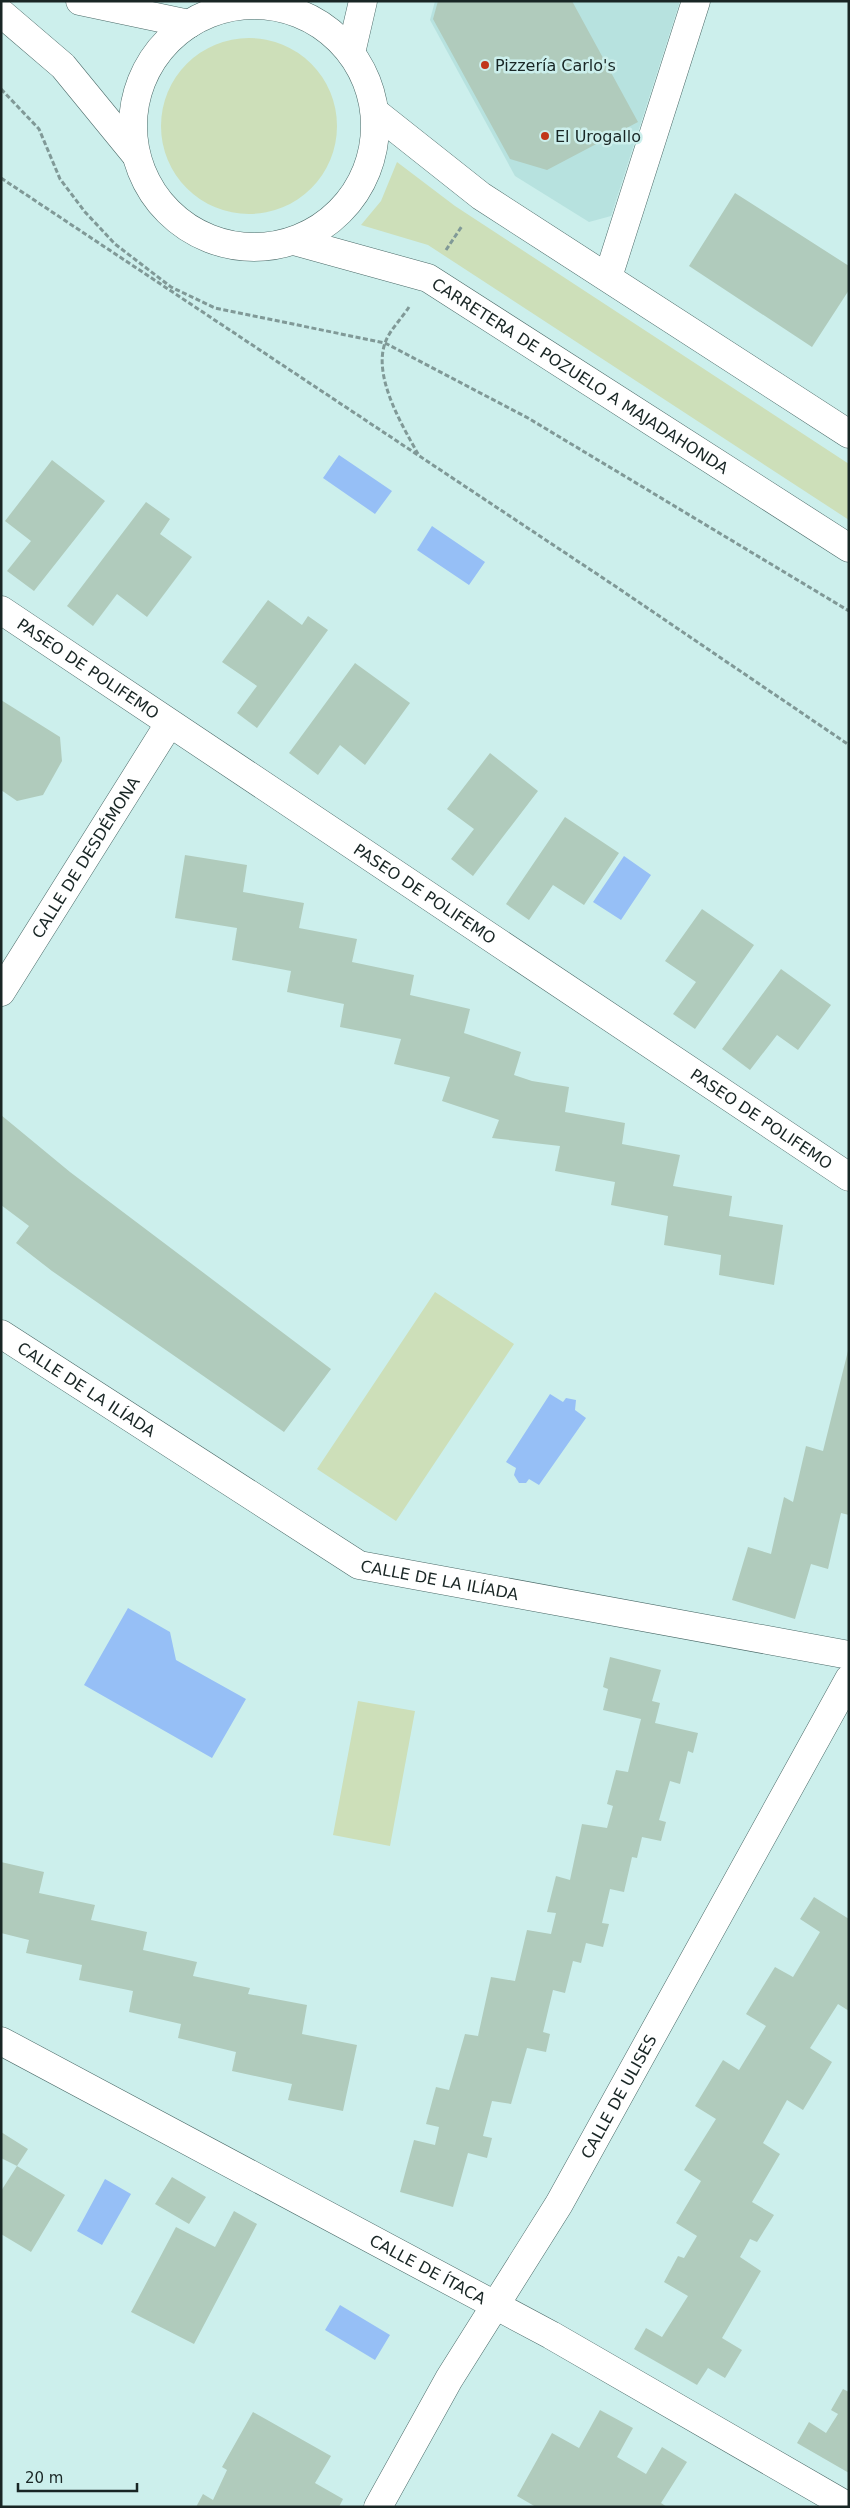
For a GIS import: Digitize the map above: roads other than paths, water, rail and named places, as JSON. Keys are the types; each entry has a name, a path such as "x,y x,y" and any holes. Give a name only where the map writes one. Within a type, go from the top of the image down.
{"street":[{"path":"80,1 189,24"},
{"path":"351,53 363,1"},
{"path":"608,277 696,1"},
{"path":"254,5 291,11 324,27 351,53 367,81 375,112 373,153 357,190 330,221 294,241 261,248 227,245 195,233 168,213 147,186 135,154 133,117 142,80 161,48 189,24 222,6 254,5"},
{"path":"1,13 63,66 135,154"},
{"path":"375,112 481,196 849,434"},
{"name":"CARRETERA DE POZUELO A MAJADAHONDA","path":"294,241 428,278 849,548"},
{"name":"PASEO DE POLIFEMO","path":"1,610 849,1177"},
{"name":"CALLE DE DESDÉMONA","path":"1,992 169,724"},
{"name":"CALLE DE LA ILÍADA","path":"1,1334 359,1564 849,1655"},
{"name":"CALLE DE ULISES","path":"378,2507 449,2379 559,2204 849,1679"},
{"name":"CALLE DE ÍTACA","path":"1,2041 551,2335 849,2507"}],"water":[{"path":"339,455 392,491 375,514 323,478"},
{"path":"432,526 485,562 469,585 417,550"},
{"path":"624,856 651,875 621,920 593,902"},
{"path":"550,1394 563,1402 566,1398 576,1400 575,1410 586,1418 539,1485 529,1479 526,1483 519,1483 514,1475 516,1468 506,1462"},
{"path":"128,1608 170,1632 176,1660 246,1699 212,1758 84,1685"},
{"path":"105,2179 131,2194 102,2245 77,2231"},
{"path":"340,2305 390,2335 375,2360 325,2330"}],"place":[{"name":"Pizzería Carlo's","path":"485,65"},
{"name":"El Urogallo","path":"545,136"}]}
